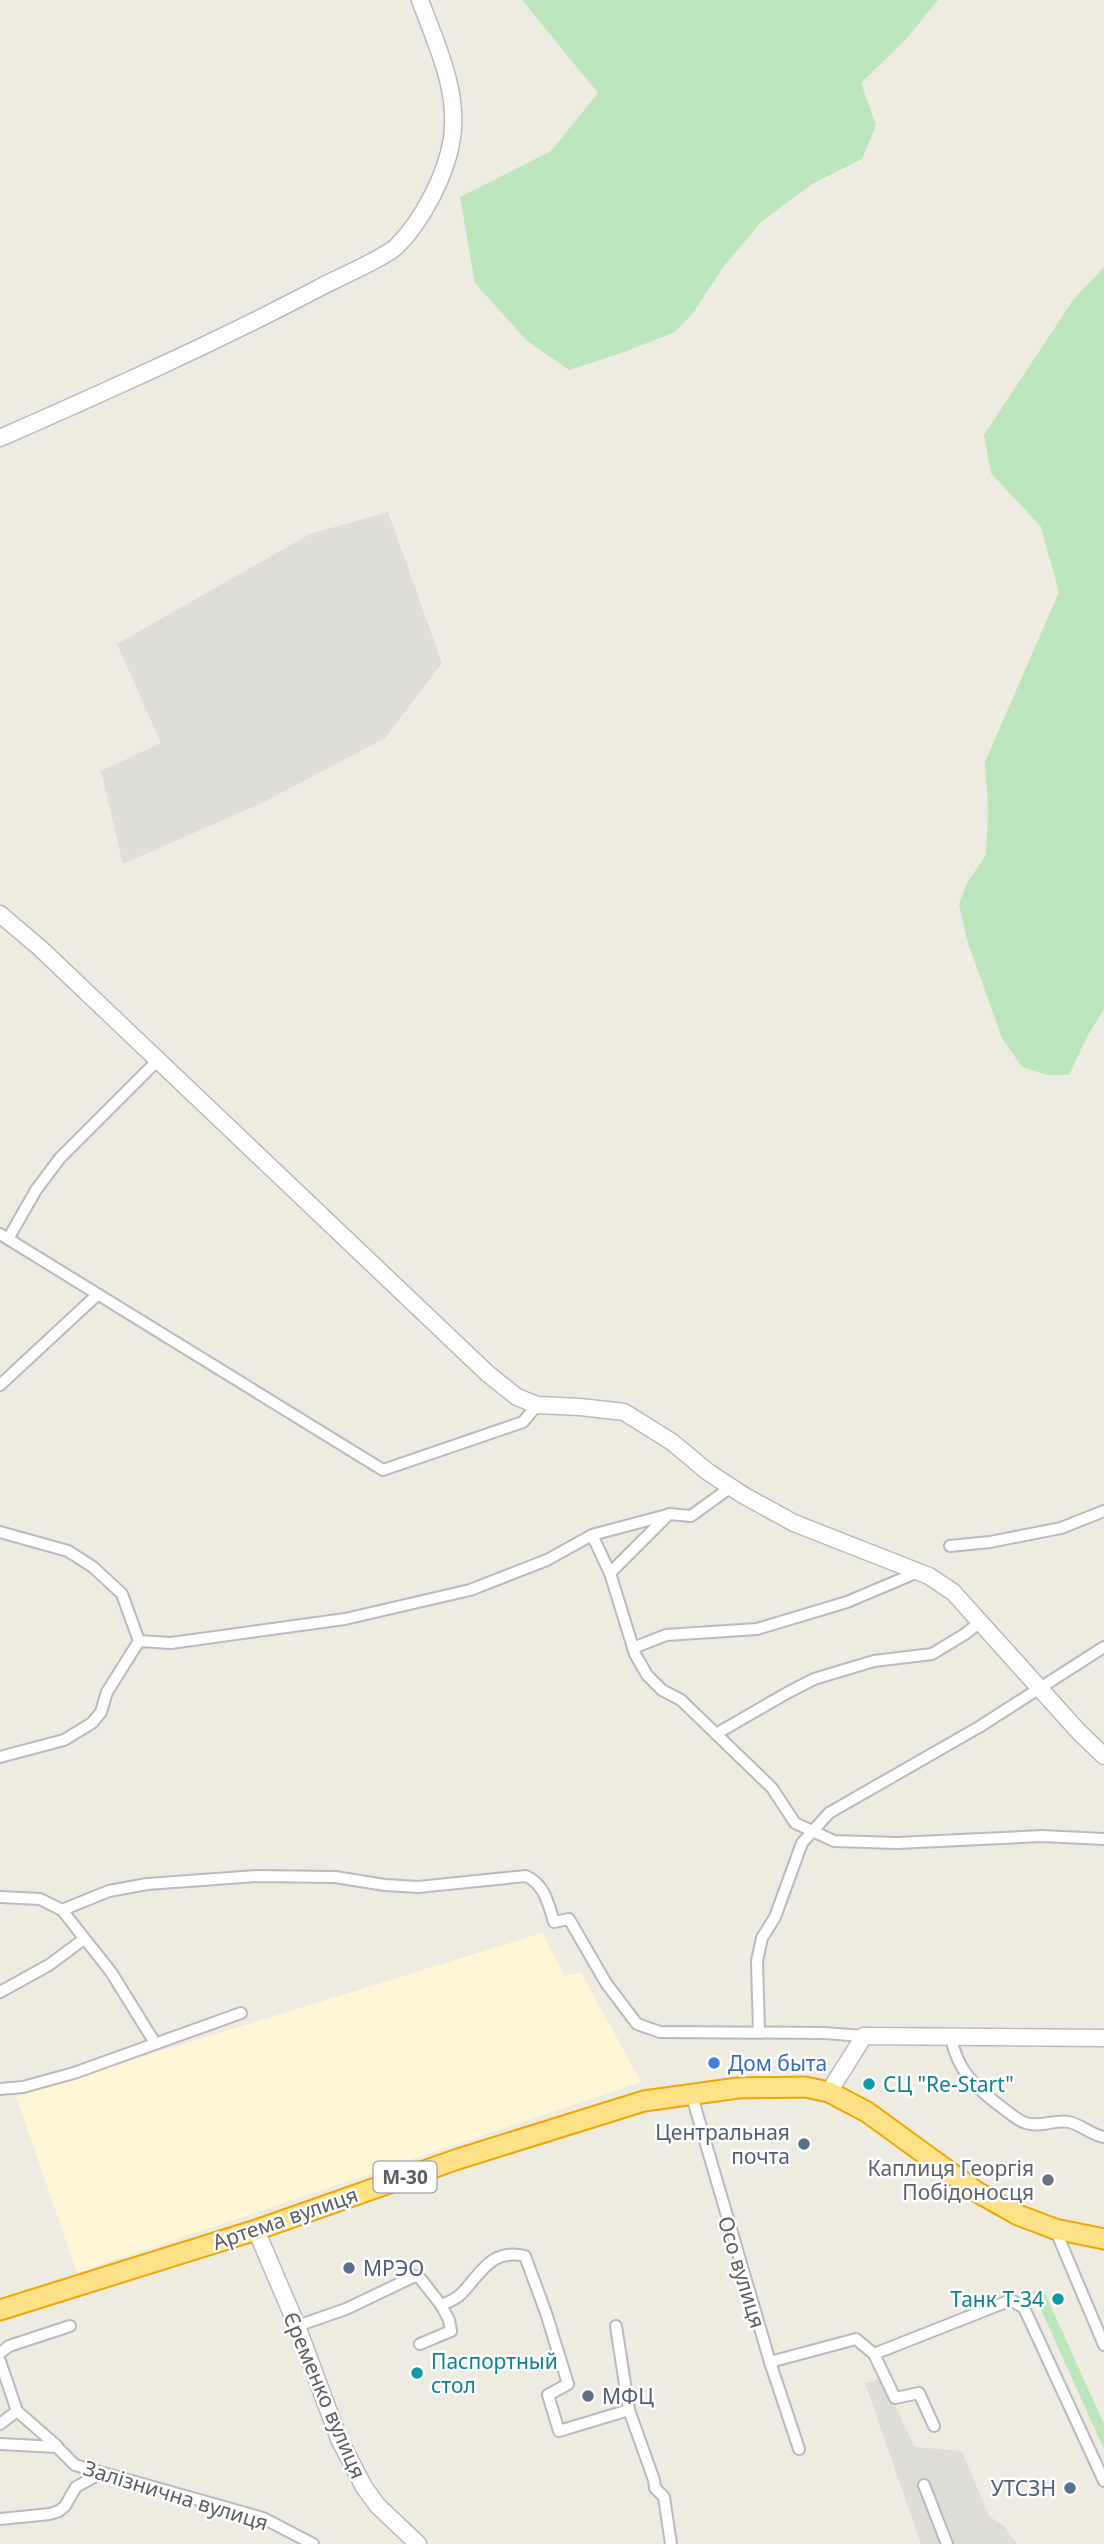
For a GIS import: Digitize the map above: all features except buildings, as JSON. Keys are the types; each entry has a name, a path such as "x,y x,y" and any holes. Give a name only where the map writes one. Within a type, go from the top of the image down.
{"highway":[{"name":"Артема вулиця","path":"0,2310 256,2230 369,2189 643,2101 691,2093 770,2086 824,2090"},
{"name":"М-30","path":"824,2090 867,2112 977,2192 1018,2215 1055,2229 1104,2239"}],"street":[{"path":"0,438 136,379 394,248 416,225 422,214 439,181 452,139 452,100 447,75 420,0"},
{"path":"0,914 40,948 487,1373 517,1397 537,1405 624,1412 673,1442 708,1472 794,1523 929,1576 953,1592 1040,1690 1104,1756"},
{"path":"158,1060 60,1158 4,1237 383,1469 523,1422 537,1405"},
{"path":"0,1385 97,1295"},
{"path":"139,1641 171,1643 345,1619 470,1590 547,1560 593,1535 669,1514 691,1516 731,1487"},
{"path":"950,1546 990,1542 1061,1528 1104,1511"},
{"path":"610,1573 669,1514"},
{"path":"0,1532 68,1551 93,1567 122,1594 139,1641"},
{"path":"593,1535 610,1573 633,1648 647,1675 662,1690 681,1700 772,1788 795,1823 835,1841 897,1843 1042,1836 1104,1839"},
{"path":"633,1648 666,1634 757,1629 847,1601 918,1572"},
{"path":"716,1734 814,1679 874,1661 932,1654 980,1622"},
{"path":"0,1757 64,1740 92,1723 101,1712 107,1692 139,1641"},
{"path":"759,2032 757,1961 762,1938 775,1917 802,1843 828,1813 1040,1690 1104,1647"},
{"path":"62,1910 109,1891 147,1884 216,1878 335,1877 418,1887 526,1876 536,1881 544,1890 554,1922 569,1919 606,1983 636,2024 660,2032 1104,2038"},
{"path":"0,1896 40,1899 62,1910 111,1972 155,2043"},
{"path":"0,1992 50,1965 84,1939"},
{"path":"0,2089 23,2087 74,2073 240,2012"},
{"path":"824,2090 864,2036"},
{"path":"951,2037 959,2063 969,2080 984,2095 1024,2123 1037,2125 1055,2121 1070,2122 1104,2137"},
{"name":"Осо вулиця","path":"691,2093 770,2362 799,2449"},
{"path":"1055,2229 1104,2345"},
{"name":"Єременко вулиця","path":"256,2230 297,2326 339,2439 364,2487 377,2505 418,2544"},
{"path":"441,2305 462,2294 489,2262 504,2255 525,2256 568,2384 548,2395 559,2431 629,2410"},
{"path":"297,2326 346,2309 415,2276 420,2278 441,2305 451,2330 420,2344"},
{"path":"874,2354 1011,2301 1024,2308 1104,2481"},
{"path":"0,2353 9,2346 70,2326"},
{"path":"616,2326 629,2410 655,2488 664,2497 671,2544"},
{"path":"770,2362 856,2339 874,2354 895,2398 919,2393 934,2426"},
{"path":"0,2361 17,2411 0,2424"},
{"name":"Залізнична вулиця","path":"17,2411 75,2465 263,2518 313,2544"},
{"path":"0,2444 57,2446"},
{"path":"0,2519 59,2511 76,2487 101,2473"},
{"path":"924,2485 947,2544"}],"shaded area":[{"path":"388,512 442,663 385,738 266,801 123,864 101,771 161,743 117,644 310,534"},
{"path":"542,1933 565,1976 581,1972 641,2082 77,2273 16,2096"},
{"path":"882,2379 915,2447 962,2451 989,2516 1005,2527 1017,2544 921,2544 865,2383"}],"green space":[{"path":"522,0 938,0 907,38 861,83 876,125 862,159 812,184 761,222 724,266 693,313 675,332 569,370 526,340 475,283 460,197 551,151 598,93"},
{"path":"1104,267 1104,1009 1069,1075 1047,1075 1022,1067 1002,1038 967,940 959,904 967,883 986,855 988,807 985,762 1059,592 1041,527 991,473 984,435 1073,300"},
{"path":"1043,2289 1104,2424 1104,2449 1033,2292"}],"place":[{"name":"Дом быта","path":"714,2063"},
{"name":"СЦ \"Re-Start\"","path":"869,2084"},
{"name":"Центральная почта","path":"804,2144"},
{"name":"Каплиця Георгія Побідоносця","path":"1048,2180"},
{"name":"МРЭО","path":"349,2268"},
{"name":"Танк Т-34","path":"1058,2299"},
{"name":"Паспортный стол","path":"417,2373"},
{"name":"МФЦ","path":"588,2396"},
{"name":"УТСЗН","path":"1070,2488"}]}
